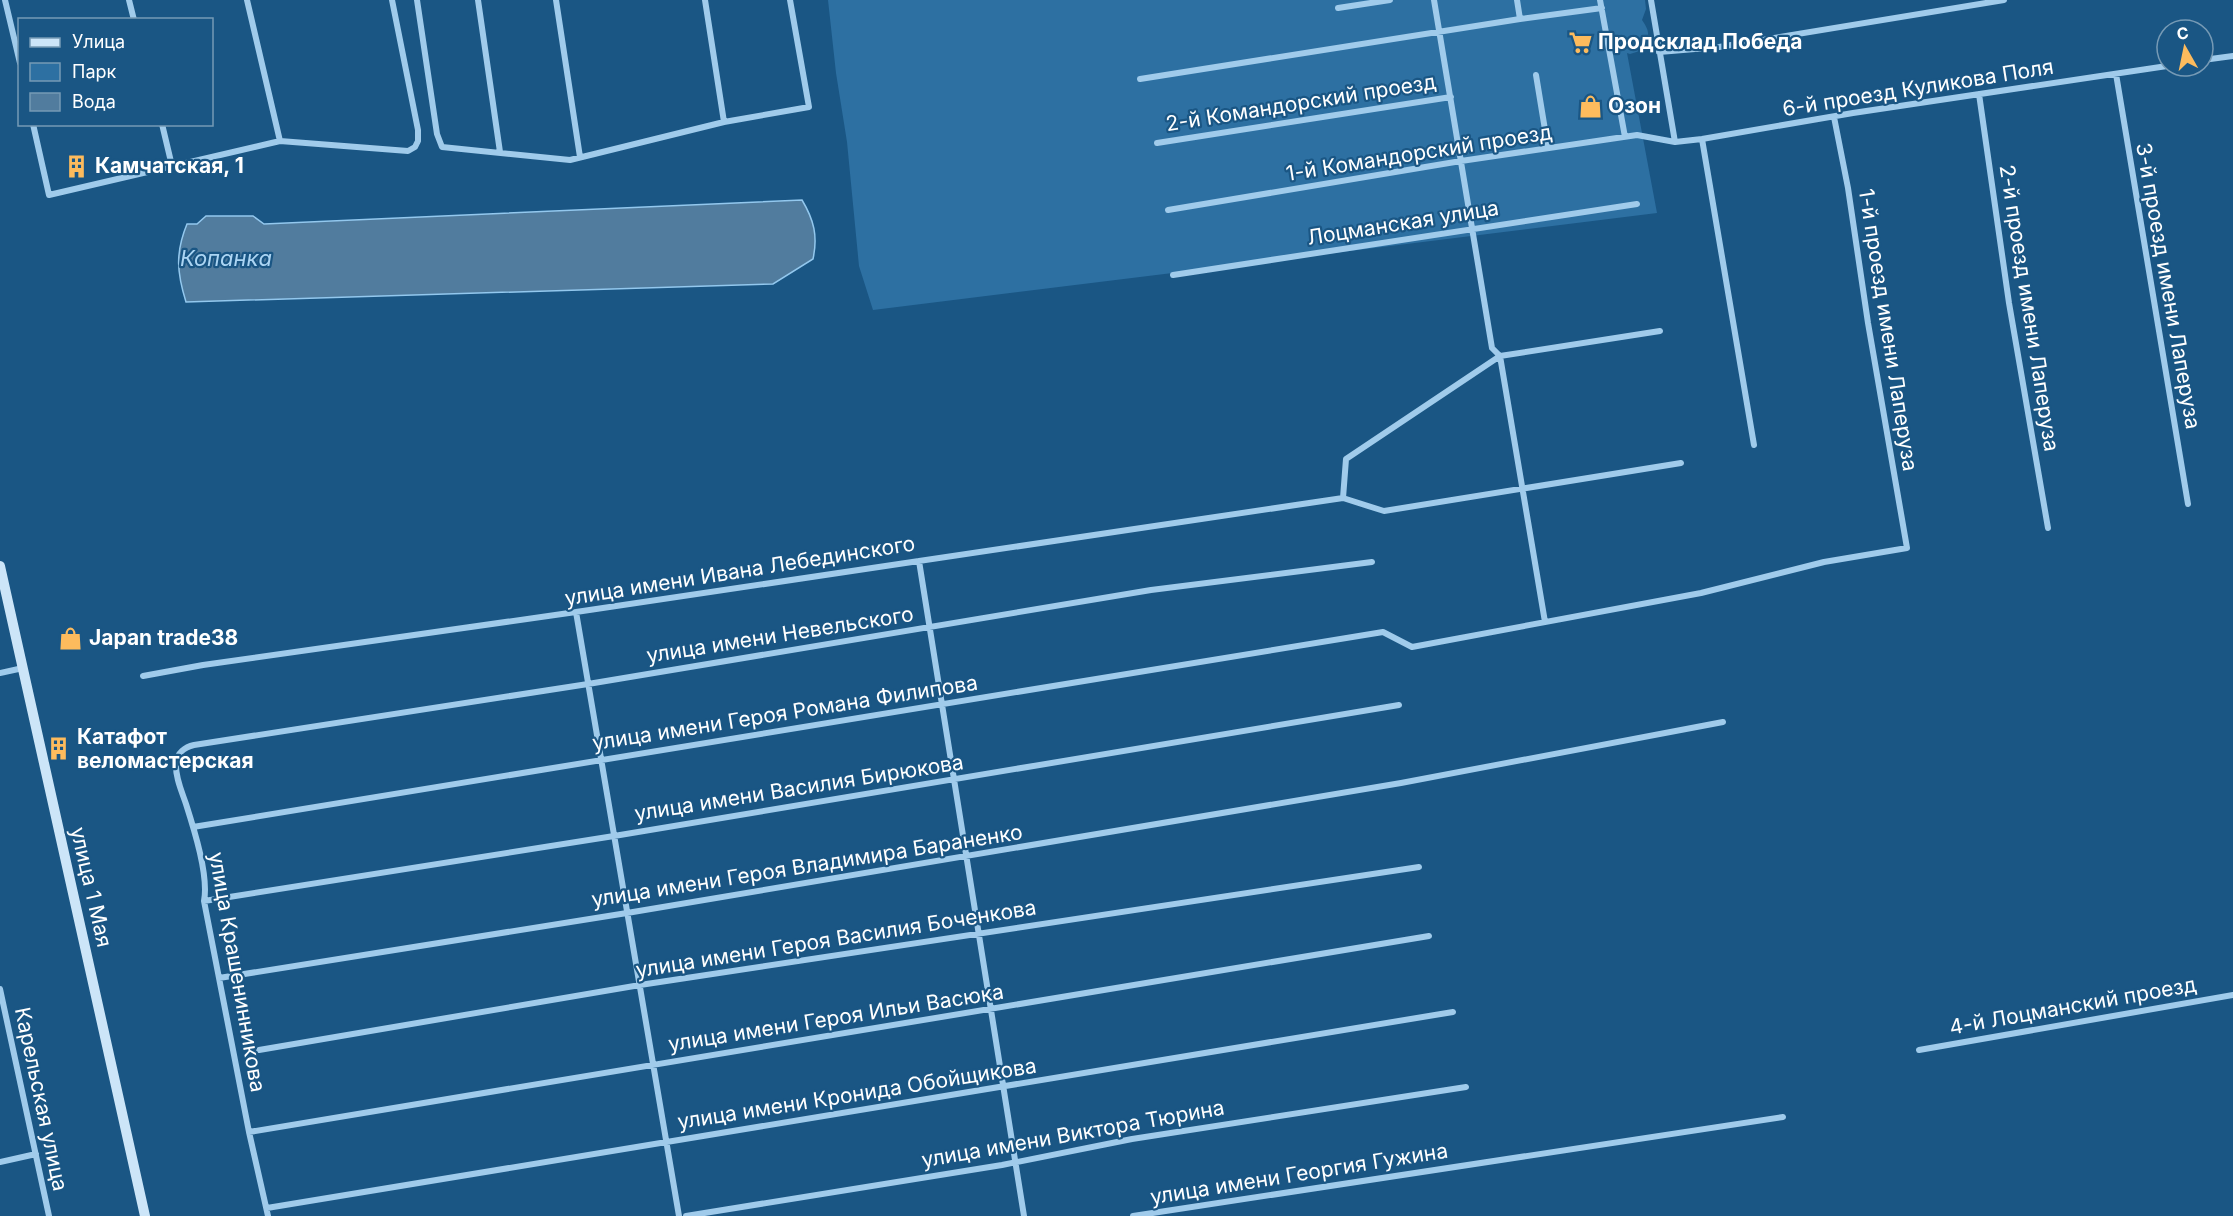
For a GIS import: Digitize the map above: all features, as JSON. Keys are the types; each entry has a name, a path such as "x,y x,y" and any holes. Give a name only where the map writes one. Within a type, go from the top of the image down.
{"street":[{"path":"5,0 18,55"},
{"path":"129,0 134,18"},
{"path":"248,0 280,141"},
{"path":"33,126 49,195 280,141 408,151 415,147 418,141 418,130 392,0"},
{"path":"417,0 437,134 442,147 570,160 724,122 809,108 790,0"},
{"path":"478,0 500,152"},
{"path":"556,0 580,157"},
{"path":"705,0 724,122"},
{"path":"1338,8 1390,0"},
{"path":"1434,0 1492,348 1500,356 1545,622"},
{"path":"1517,0 1520,19"},
{"path":"1600,0 1625,137"},
{"path":"1651,0 1675,142"},
{"path":"1659,52 1719,47 2004,0"},
{"path":"1140,79 1602,8"},
{"path":"2215,58 2233,56"},
{"name":"6-й проезд Куликова Поля","path":"1675,142 2155,68"},
{"name":"3-й проезд имени Лаперуза","path":"2116,74 2188,504"},
{"path":"1536,75 1548,148"},
{"name":"2-й проезд имени Лаперуза","path":"1979,94 2009,303 2048,528"},
{"name":"2-й Командорский проезд","path":"1157,143 1450,97"},
{"name":"1-й проезд имени Лаперуза","path":"1545,622 1701,593 1824,562 1907,548 1848,188 1834,117"},
{"path":"162,126 172,166"},
{"name":"1-й Командорский проезд","path":"1168,210 1461,161 1637,135 1675,142"},
{"path":"1702,139 1754,445"},
{"name":"Лоцманская улица","path":"1173,275 1637,204"},
{"path":"1660,331 1500,356 1346,459 1343,498 1384,511 1681,463"},
{"name":"улица имени Ивана Лебединского","path":"143,676 203,665 1343,498"},
{"path":"919,561 1024,1216"},
{"name":"улица имени Невельского","path":"194,745 588,684 1151,590 1372,562"},
{"name":"улица 1 Мая","path":"0,566 145,1216"},
{"path":"576,612 679,1216"},
{"name":"улица имени Героя Романа Филипова","path":"193,827 1383,632 1413,647 1545,622"},
{"path":"0,673 23,668"},
{"name":"улица имени Василия Бирюкова","path":"204,901 614,836 1399,705"},
{"name":"улица имени Героя Владимира Бараненко","path":"219,978 627,913 1401,783 1723,722"},
{"name":"улица Крашенинникова","path":"194,745 179,754 175,765 205,876 204,901 249,1132 268,1216"},
{"name":"улица имени Героя Василия Боченкова","path":"259,1050 640,985 1419,867"},
{"name":"улица имени Героя Ильи Васюка","path":"249,1132 1429,936"},
{"name":"Карельская улица","path":"0,989 49,1216"},
{"name":"4-й Лоцманский проезд","path":"1919,1050 2233,995"},
{"name":"улица имени Кронида Обойщикова","path":"267,1208 1453,1012"},
{"name":"улица имени Виктора Тюрина","path":"686,1216 1015,1162 1132,1139 1466,1087"},
{"name":"улица имени Георгия Гужина","path":"1133,1216 1783,1117"},
{"path":"0,1162 36,1154"}],"green space":[{"path":"828,0 1645,0 1646,9 1642,20 1648,32 1647,41 1643,50 1627,53 1657,213 873,310 859,266 847,142"}],"water":[{"name":"Копанка","path":"802,200 814,228 813,259 773,284 186,302 179,272 179,254 187,224 197,224 206,216 253,216 264,224"}],"place":[{"name":"Продсклад Победа","path":"1580,42"},
{"name":"Озон","path":"1590,106"},
{"name":"Камчатская, 1","path":"77,166"},
{"name":"Japan trade38","path":"71,638"},
{"name":"Катафот веломастерская","path":"59,749"}]}
